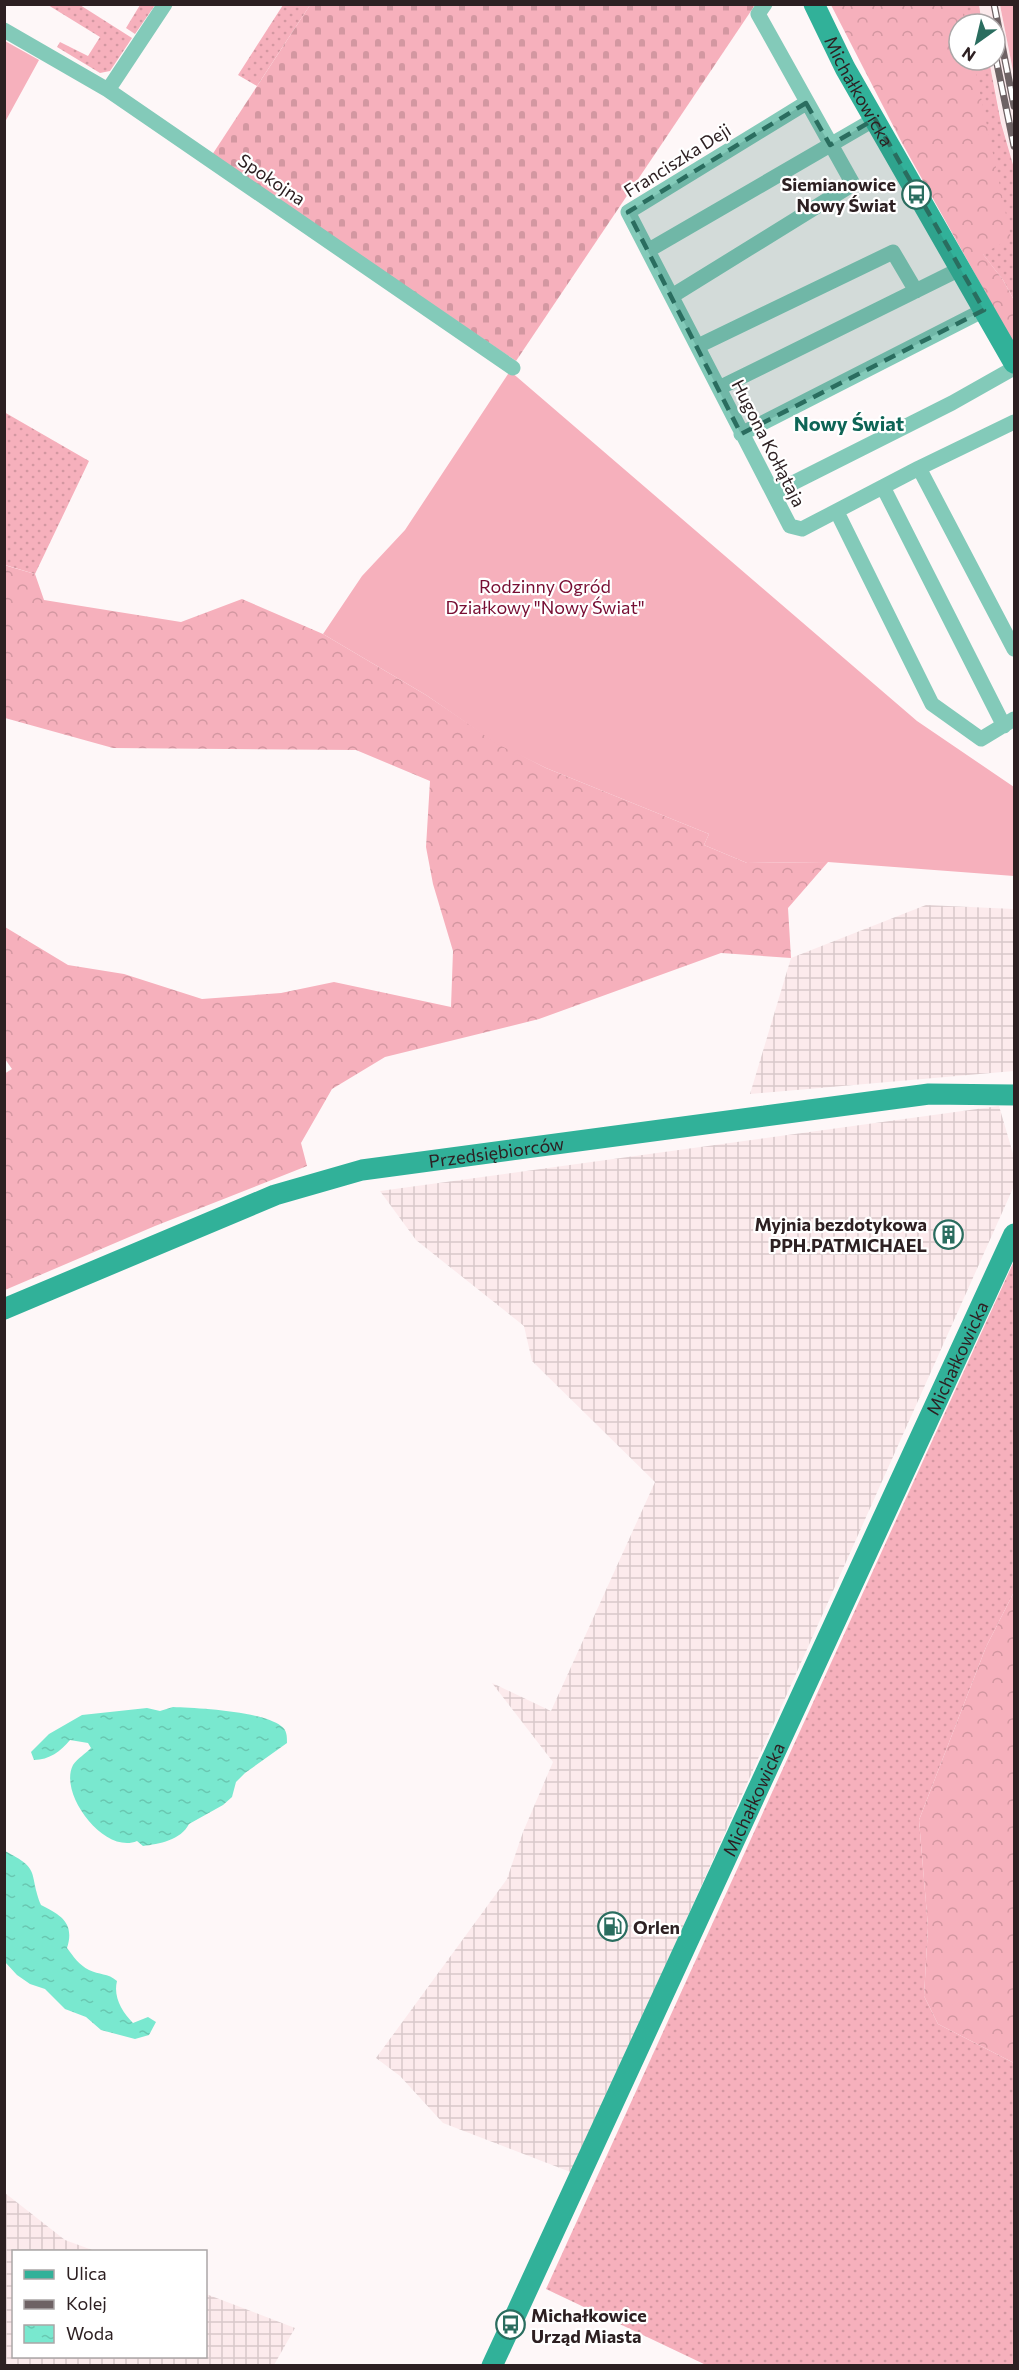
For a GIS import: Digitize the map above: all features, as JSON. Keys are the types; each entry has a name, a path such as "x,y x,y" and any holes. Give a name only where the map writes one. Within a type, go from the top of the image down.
{"street":[{"path":"108,90 165,4"},
{"path":"672,296 853,184 758,14 765,4"},
{"name":"Michałkowicka","path":"814,4 875,119 1014,363"},
{"name":"Spokojna","path":"4,30 108,90 513,368"},
{"name":"Franciszka Deji","path":"649,250 628,212 806,103"},
{"path":"649,250 875,119"},
{"name":"Hugona Kołłątaja","path":"649,250 741,434 790,526 797,530 1014,422"},
{"path":"698,346 893,252 916,291"},
{"path":"719,388 960,269"},
{"path":"741,434 984,310"},
{"path":"773,493 952,403 1014,368"},
{"path":"919,468 1014,649"},
{"path":"837,512 932,704 981,739 1009,722 883,487"},
{"name":"Przedsiębiorców","path":"4,1309 275,1195 362,1170 929,1094 1014,1095"},
{"name":"Michałkowicka","path":"492,2366 1014,1234"}],"highlighted area":[{"path":"806,103 830,145 875,119 984,310 741,434 628,212"}],"shaded area":[{"path":"979,5 1000,5 1001,12 980,12"},
{"path":"1007,40 1014,76 1014,168 1002,125 991,72 1007,72"},
{"path":"926,905 1014,909 1014,1071 750,1094 791,958"},
{"path":"999,1106 1014,1157 1014,1186 573,2173 443,2123 400,2076 376,2058 507,1879 523,1832 553,1762 492,1683 551,1711 655,1482 532,1361 524,1326 416,1240 380,1191"},
{"path":"5,2193 65,2240 92,2250 12,2250 12,2358 207,2358 207,2294 295,2328 274,2365 5,2365"}],"green space":[{"path":"48,5 80,5 132,38 110,71 100,73 57,47 60,42 88,56 100,37"},
{"path":"140,5 155,5 135,34 126,28"},
{"path":"283,5 310,5 257,86 238,75"},
{"path":"310,5 755,5 516,361 212,155"},
{"path":"831,5 961,5 962,12 947,12 947,72 976,72 1011,238 983,254 1003,280 1014,300 1014,344 902,143"},
{"path":"923,5 979,5 980,12 947,12 947,72 991,72 1001,123 1014,168 1014,300 1003,280 982,253"},
{"path":"1000,5 1014,5 1014,76 1007,40 1007,12 1001,12"},
{"path":"5,41 39,60 5,122"},
{"name":"Rodzinny Ogród Działkowy \"Nowy Świat\"","path":"510,371 917,721 1014,787 1014,876 828,862 747,863 704,845 709,834 546,768 497,744 426,695 323,634 362,576 405,530"},
{"path":"4,412 89,461 35,574 5,565"},
{"path":"4,565 35,574 44,600 181,622 242,599 323,634 426,695 497,743 546,768 709,834 704,845 747,863 828,862 788,908 791,958 721,953 539,1019 385,1057 332,1089 301,1143 307,1166 155,1226 5,1290 4,1074 12,1069 5,1059 5,927 68,965 124,974 202,999 281,993 334,982 451,1007 453,951 433,884 426,847 430,781 356,750 113,748 5,718"},
{"path":"1014,1261 1014,1592 986,1647 919,1820 928,1927 924,1996 938,2024 1014,2063 1014,2365 706,2365 546,2289"},
{"path":"1014,1592 1014,2063 938,2024 924,1996 928,1927 919,1820 986,1647"}],"water":[{"path":"173,1707 229,1711 272,1721 283,1728 287,1743 245,1773 236,1782 232,1797 223,1805 189,1824 181,1834 162,1842 143,1846 137,1841 124,1843 111,1839 87,1819 72,1791 70,1777 73,1765 91,1748 88,1743 70,1740 54,1754 39,1760 34,1760 31,1752 49,1734 82,1715 147,1708 160,1711"},
{"path":"5,1851 17,1857 29,1868 41,1905 55,1912 65,1921 69,1932 67,1948 76,1960 89,1970 117,1981 116,1993 119,2004 133,2023 148,2017 156,2022 149,2035 135,2039 101,2030 86,2017 65,2009 45,1989 30,1984 17,1975 5,1962"}],"railway":[{"path":"994,4 1014,106"},
{"path":"999,72 1014,146"}],"place":[{"name":"Siemianowice Nowy Świat","path":"917,194"},
{"name":"Myjnia bezdotykowa PPH.PATMICHAEL","path":"948,1234"},
{"name":"Orlen","path":"612,1927"},
{"name":"Michałkowice Urząd Miasta","path":"510,2325"}],"district":[{"name":"Nowy Świat","path":"849,423"}]}
